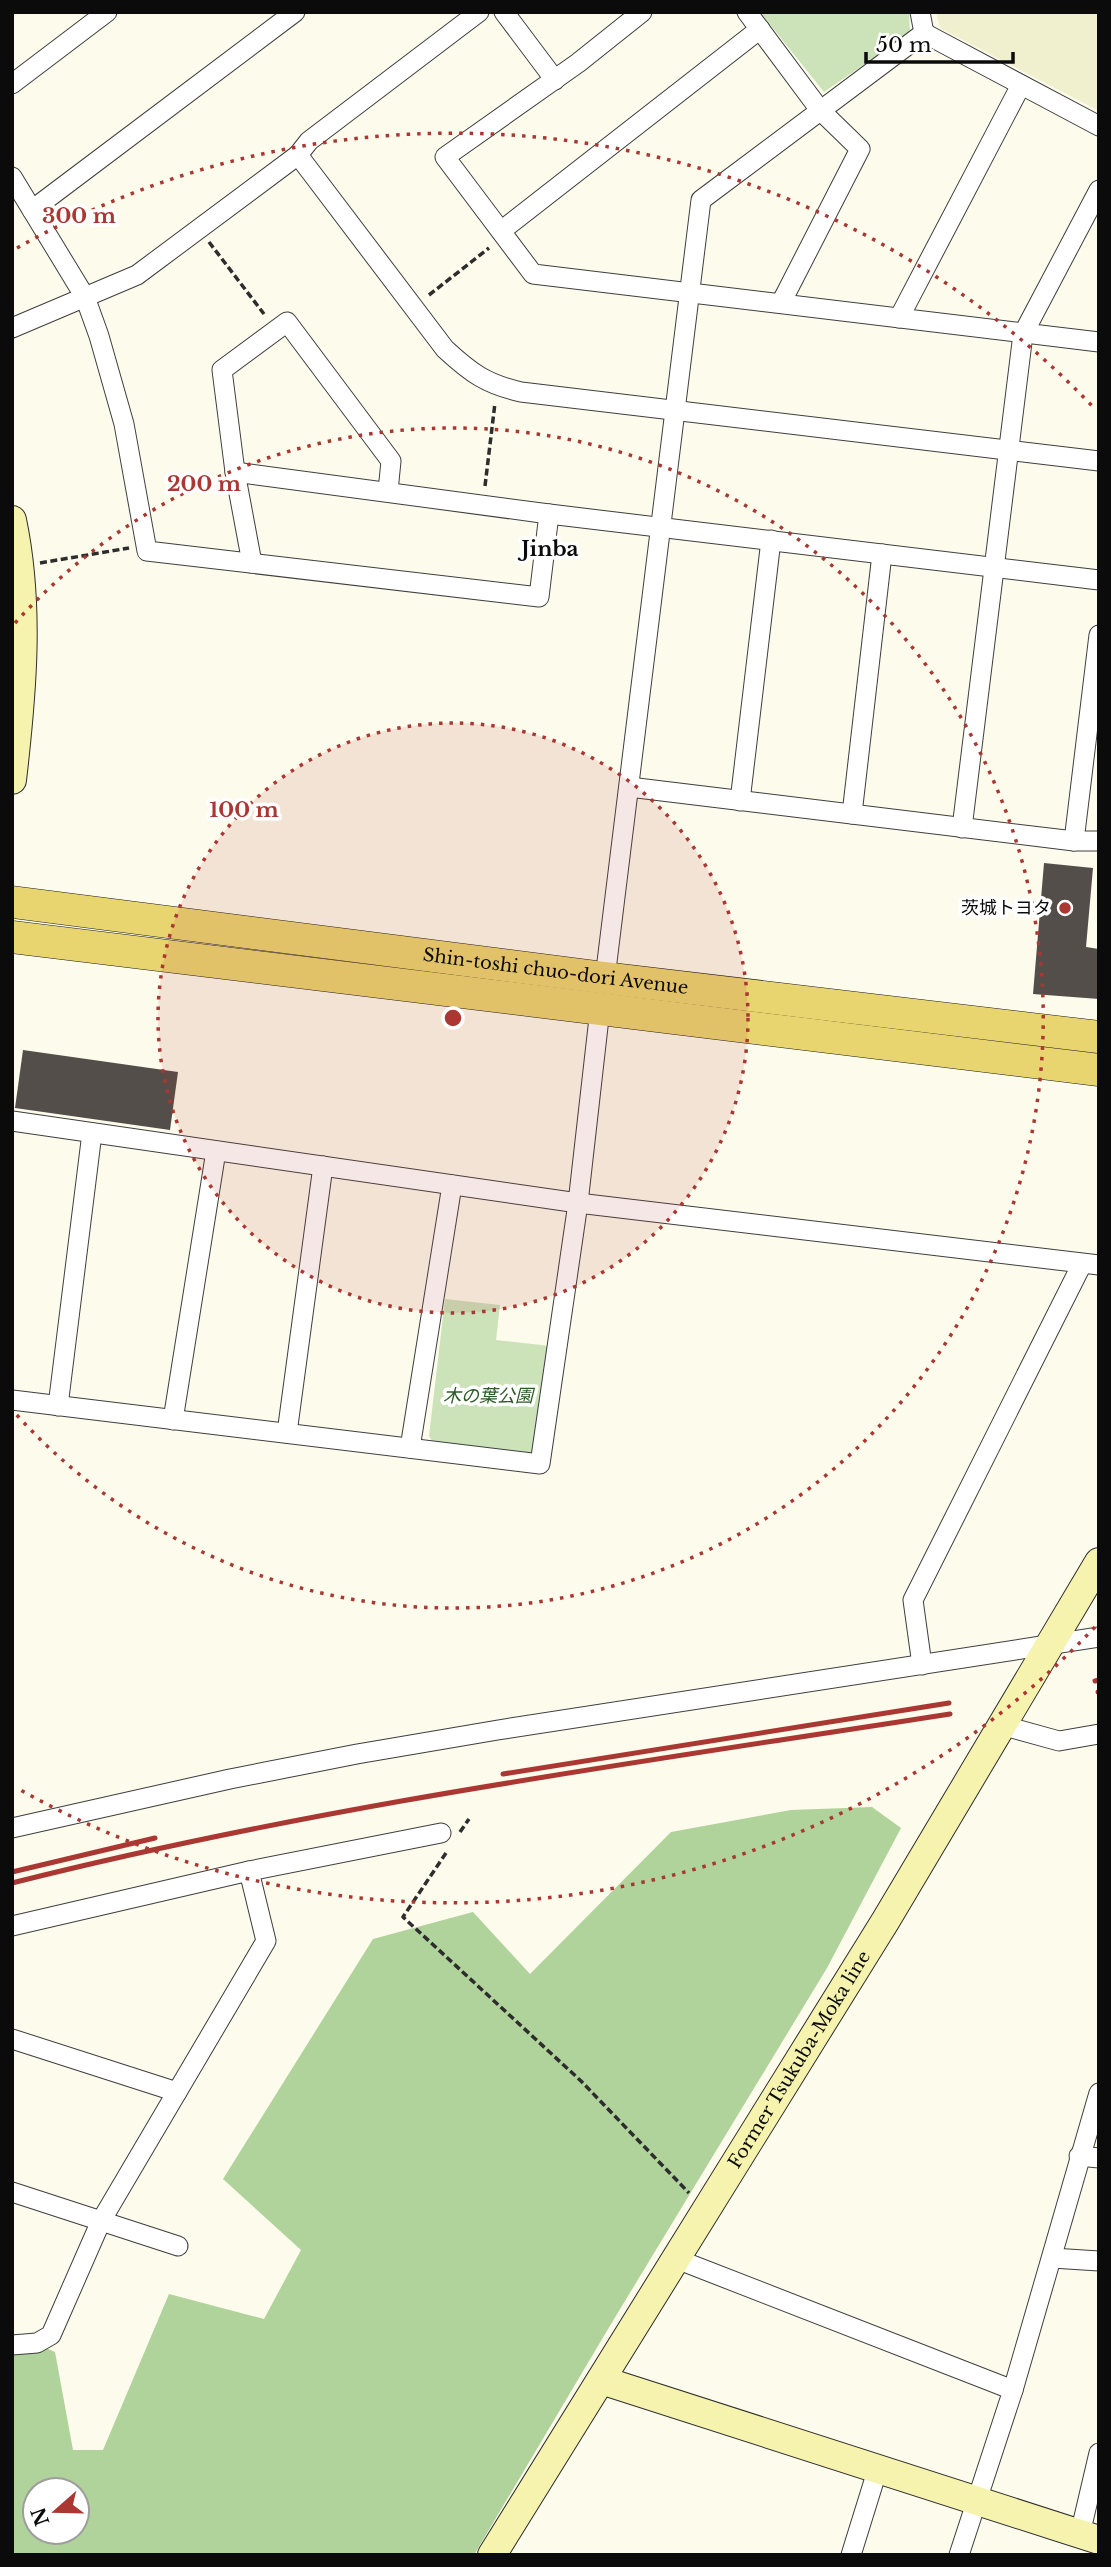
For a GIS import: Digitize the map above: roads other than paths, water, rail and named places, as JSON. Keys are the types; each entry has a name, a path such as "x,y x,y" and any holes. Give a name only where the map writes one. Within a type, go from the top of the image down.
{"main road":[{"name":"Shin-toshi chuo-dori Avenue","path":"12,902 605,978 1099,1037"},
{"name":"Shin-toshi chuo-dori Avenue","path":"12,937 1099,1070"}],"street":[{"path":"12,84 107,12"},
{"path":"32,210 295,12"},
{"path":"12,328 137,275 298,155 309,141 479,12"},
{"path":"504,12 555,80"},
{"path":"642,12 555,80 444,158 533,274 1099,342"},
{"path":"747,12 820,110 860,149 781,303"},
{"path":"920,12 924,33"},
{"path":"503,234 760,29"},
{"path":"924,33 1099,126"},
{"path":"605,978 701,200 924,33"},
{"path":"899,318 1021,85"},
{"path":"298,155 445,349 468,370 496,387 1099,461"},
{"path":"12,177 85,297 124,424 147,551 539,597 549,514"},
{"path":"962,828 1023,334 1099,190"},
{"path":"252,563 235,472 222,370 287,321 391,461 388,491"},
{"path":"235,472 549,514 1099,580"},
{"path":"12,520 21,590 23,659 12,780"},
{"path":"740,801 771,540"},
{"path":"852,814 882,554"},
{"path":"1074,841 1099,635"},
{"path":"629,787 1074,841 1099,841"},
{"path":"12,1400 540,1464 578,1203 600,1009"},
{"path":"12,1122 578,1203 1091,1265 913,1600 922,1665"},
{"path":"58,1406 92,1133"},
{"path":"173,1420 216,1151"},
{"path":"287,1433 323,1166"},
{"path":"410,1448 452,1185"},
{"name":"Former Tsukuba-Moka line","path":"497,2553 674,2258 886,1920 1099,1562"},
{"path":"12,1828 230,1779 357,1755 512,1728 1099,1637"},
{"path":"1001,1725 1059,1741 1099,1734"},
{"path":"12,1926 249,1871 448,1842"},
{"path":"12,2345 37,2343 51,2335 101,2221 266,1941 249,1871"},
{"path":"12,2039 177,2092"},
{"path":"959,2555 1013,2390 1052,2258 1089,2157 1099,2093"},
{"path":"12,2192 178,2246"},
{"path":"674,2258 1013,2390"},
{"path":"1052,2258 1099,2261"},
{"path":"601,2381 1089,2537 1099,2453"},
{"path":"851,2555 878,2468"}],"railway":[{"path":"1095,1681 1099,1680"},
{"path":"503,1774 949,1703"},
{"path":"12,1883 128,1855 362,1808 597,1768 950,1714"},
{"path":"12,1872 155,1838"}],"place":[{"name":"茨城トヨタ","path":"1065,908"}],"district":[{"name":"Jinba","path":"550,549"}],"park label":[{"name":"木の葉公園","path":"488,1396"}]}
